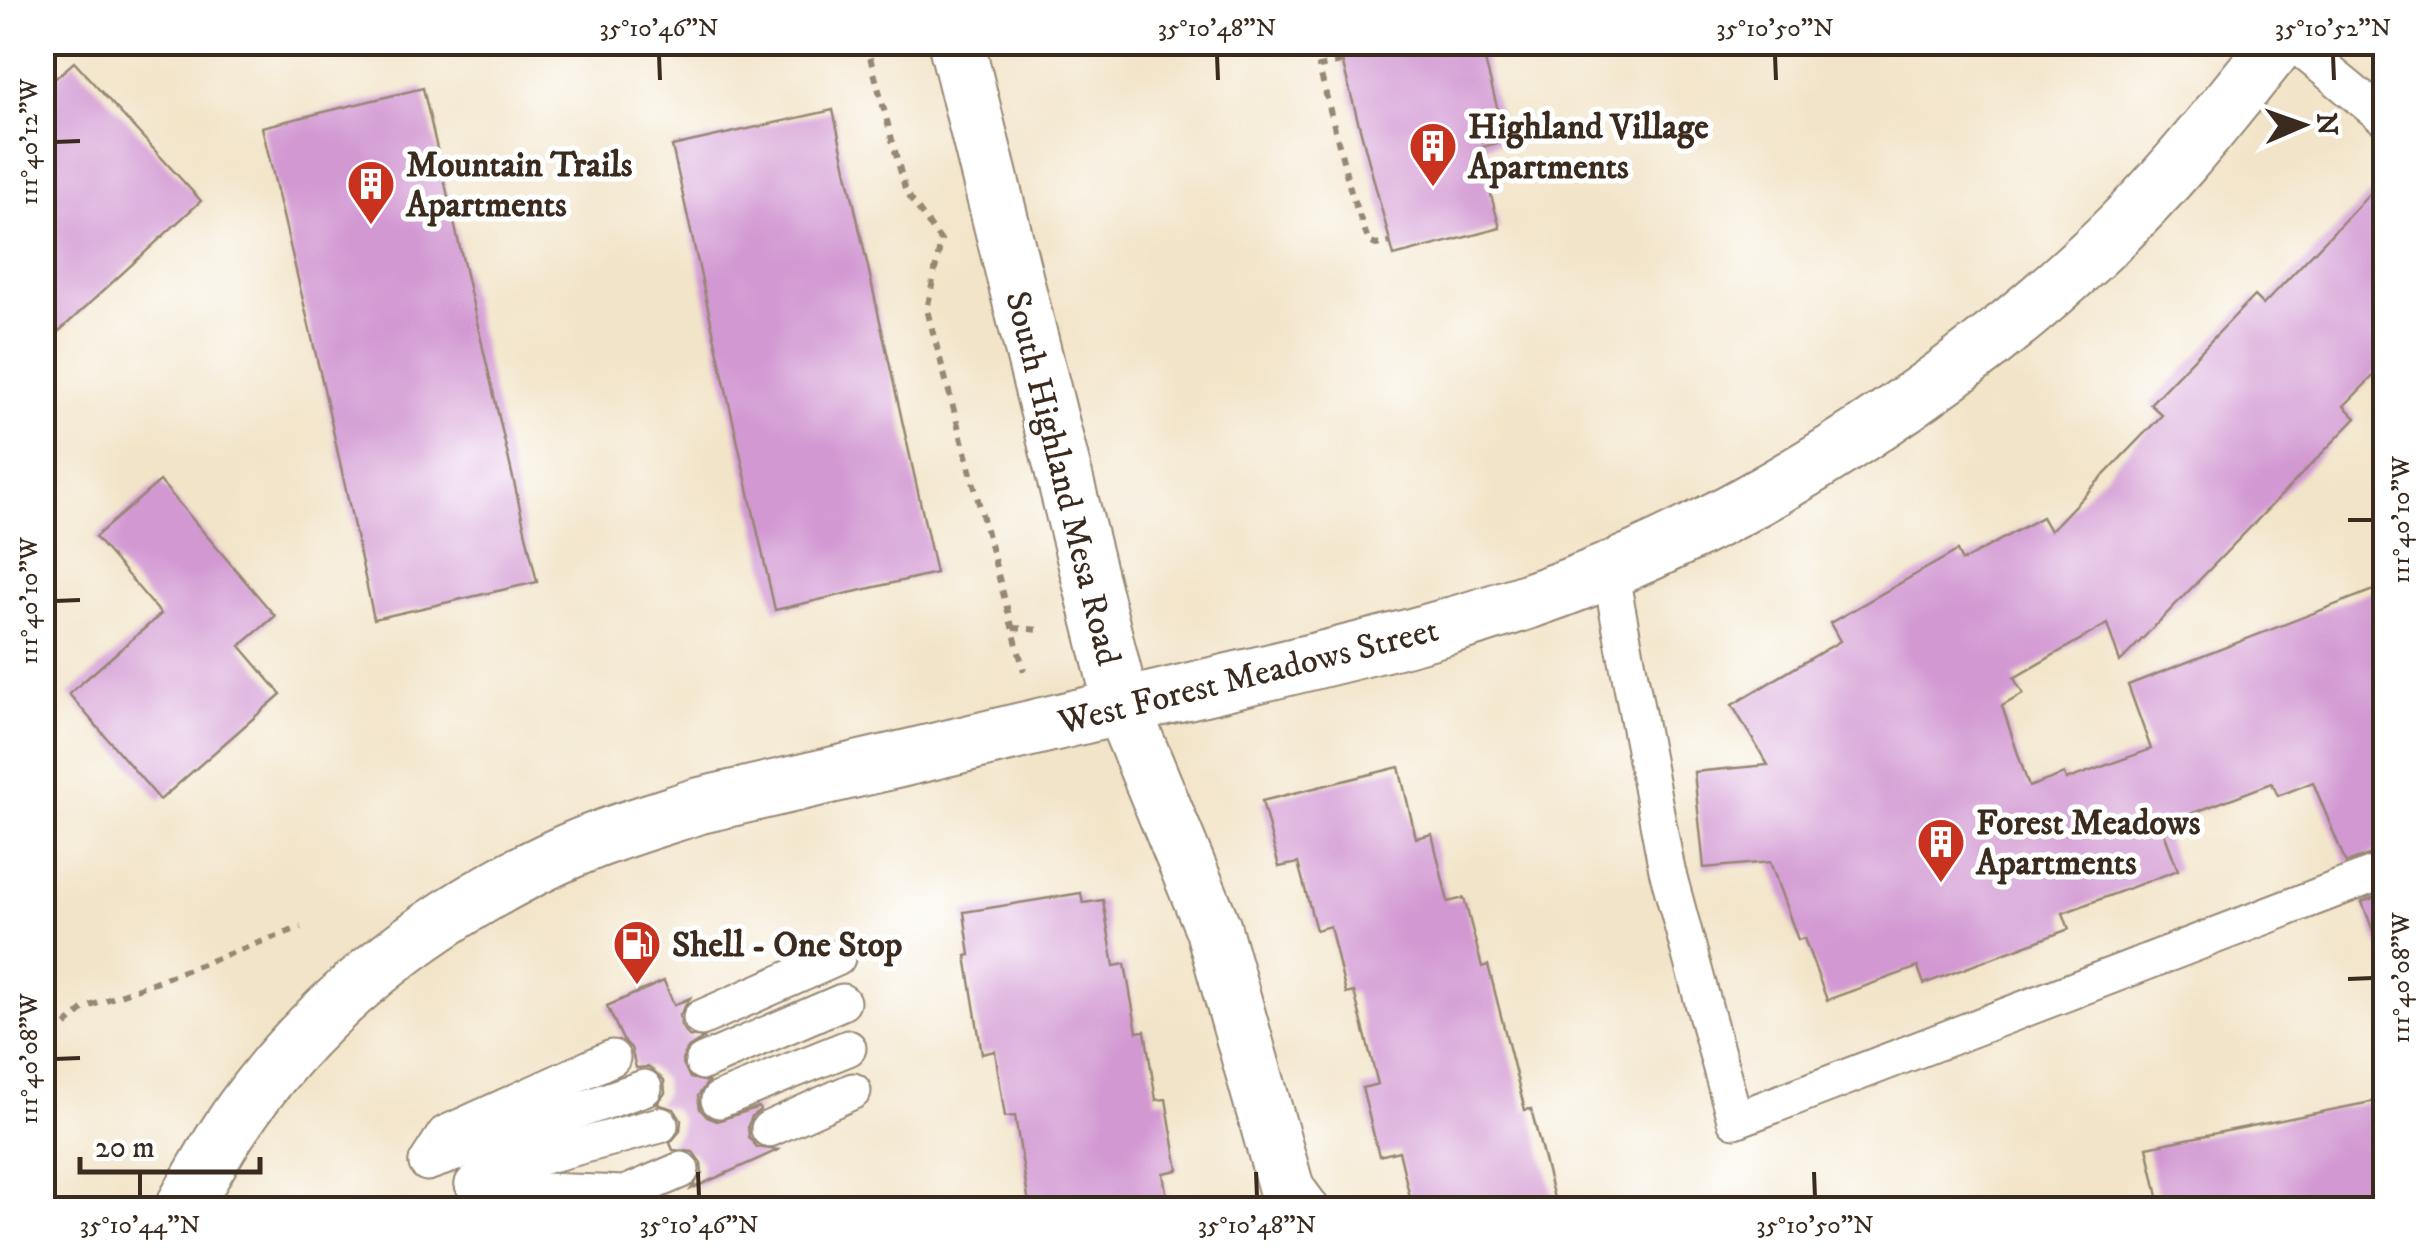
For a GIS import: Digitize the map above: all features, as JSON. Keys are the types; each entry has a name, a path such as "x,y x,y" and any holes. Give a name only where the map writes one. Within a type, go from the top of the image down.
{"street":[{"name":"South Highland Mesa Road","path":"956,42 1122,707 1213,928 1289,1204"},
{"name":"West Forest Meadows Street","path":"182,1210 230,1128 289,1053 360,983 426,932 553,858 698,806 1417,637 1610,570 1708,524 1875,426 1959,364 2087,259 2183,161 2279,42"}],"lane":[{"path":"2292,42 2386,119"},
{"path":"1610,570 1668,870 1736,1120 2386,870"},
{"path":"701,1018 836,958"},
{"path":"702,1062 842,1002"},
{"path":"719,1100 848,1048"},
{"path":"612,1058 445,1134 427,1163 644,1088"},
{"path":"769,1129 853,1091"},
{"path":"660,1125 506,1166 473,1184 516,1190 625,1194 681,1170"}],"path":[{"path":"866,42 906,192 941,241 928,310 1013,628 1102,633"},
{"path":"1341,62 1319,67 1352,196 1369,242 1390,242"},
{"path":"42,1048 85,1008 301,927"}],"building":[{"name":"Highland Village Apartments","path":"1337,42 1480,42 1506,141 1478,148 1500,228 1394,256"},
{"path":"74,62 201,201 42,347 42,90"},
{"path":"423,88 537,582 374,619 262,127"},
{"path":"833,110 936,573 775,610 672,146"},
{"path":"2386,177 2386,363 2344,406 2356,418 2120,662 2107,624 2014,678 2023,694 2002,706 2029,787 2064,774 2066,780 2151,749 2128,685 2386,585 2386,849 2346,863 2313,782 2278,796 2272,783 2161,825 2178,870 2063,913 2069,929 1924,984 1918,967 1827,1000 1804,938 1798,940 1770,862 1704,868 1694,772 1768,765 1732,705 1840,641 1830,623 1957,551 1962,561 2042,517 2050,531 2162,415 2150,404 2254,296 2263,305"},
{"path":"160,481 275,616 240,646 281,694 160,800 69,694 161,614 95,537"},
{"path":"1399,767 1416,838 1432,834 1448,902 1464,898 1482,967 1488,965 1525,1110 1531,1109 1557,1210 1413,1210 1399,1151 1379,1156 1362,1088 1378,1084 1354,992 1346,994 1330,926 1316,930 1298,863 1279,867 1262,801"},
{"path":"1081,893 1083,903 1103,900 1114,966 1125,964 1137,1032 1145,1031 1156,1100 1166,1099 1178,1170 1163,1173 1169,1210 1030,1210 1015,1116 1005,1117 995,1051 982,1054 966,956 970,955 964,912"},
{"path":"2386,893 2386,956 2383,956 2362,902"},
{"path":"664,981 674,1005 690,998 680,1015 681,1026 689,1036 704,1038 687,1049 682,1061 690,1078 708,1082 698,1096 700,1109 717,1121 759,1107 748,1126 749,1137 757,1147 778,1150 691,1189 702,1173 701,1163 693,1152 673,1150 670,1143 680,1131 681,1120 674,1109 657,1104 665,1093 664,1080 649,1067 636,1068 631,1048 607,1006"},
{"path":"2386,1099 2386,1210 2161,1210 2147,1147"}],"place":[{"name":"Highland Village Apartments","path":"1433,188"},
{"name":"Mountain Trails Apartments","path":"371,226"},
{"name":"Forest Meadows Apartments","path":"1941,884"},
{"name":"Shell - One Stop","path":"637,986"}]}
